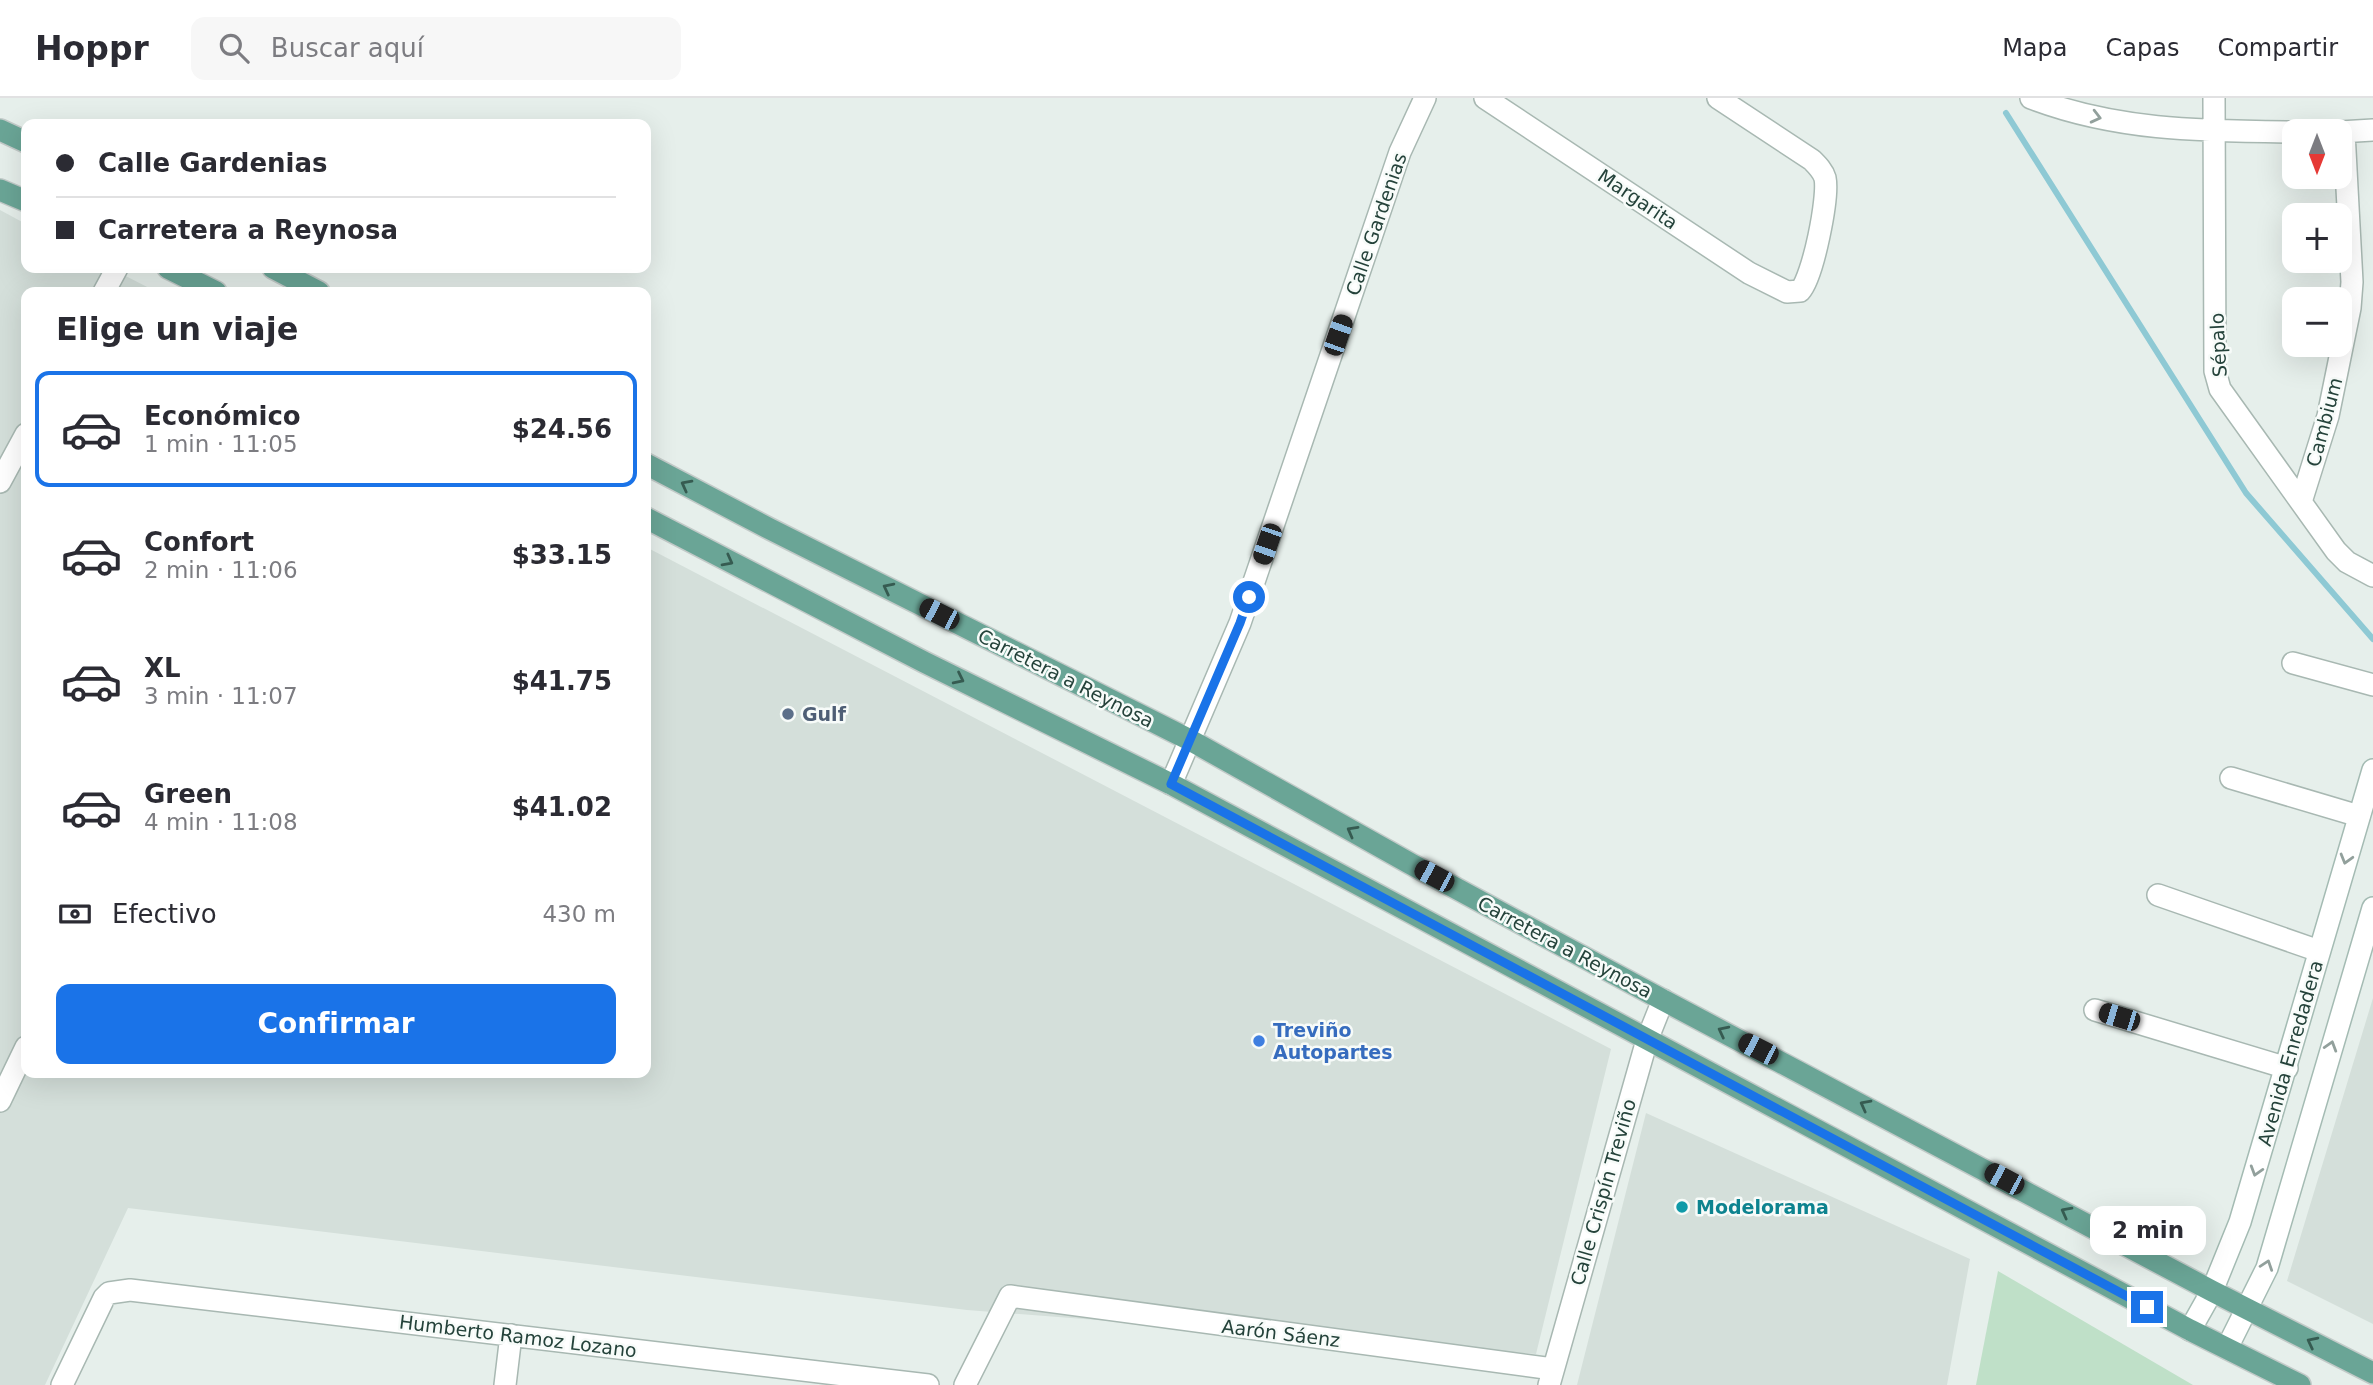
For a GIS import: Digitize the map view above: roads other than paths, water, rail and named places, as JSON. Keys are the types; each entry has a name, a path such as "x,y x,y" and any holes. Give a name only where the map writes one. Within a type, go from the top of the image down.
{"main road":[{"path":"0,130 21,140"},
{"path":"0,190 21,199"},
{"path":"179,273 206,287"},
{"path":"283,273 309,287"},
{"name":"Carretera a Reynosa","path":"651,467 1190,740 1411,864 1663,1000 2212,1291 2373,1373"},
{"path":"651,521 924,662 1171,784 1647,1040 2300,1385"}],"street":[{"name":"Calle Gardenias","path":"1171,784 1240,623 1400,152 1426,98"},
{"name":"Margarita","path":"1485,98 1749,273 1780,290 1794,293 1801,291 1807,284 1811,271 1825,191 1823,172 1812,160 1718,98"},
{"path":"2031,98 2099,119 2144,127 2282,132"},
{"name":"Sépalo","path":"2214,98 2216,371 2220,389 2336,551 2347,562 2373,576"},
{"path":"2352,131 2373,130"},
{"name":"Cambium","path":"2301,502 2328,416 2350,308 2352,282 2346,189"},
{"path":"0,482 21,443"},
{"path":"2293,663 2373,685"},
{"name":"Avenida Enredadera","path":"2190,1329 2212,1291 2240,1222 2373,770"},
{"path":"2231,778 2358,816"},
{"path":"2158,895 2319,951"},
{"name":"Avenida Enredadera","path":"2227,1348 2267,1268 2373,908"},
{"name":"Calle Crispín Treviño","path":"1551,1377 1647,1040 1663,1000"},
{"path":"2095,1010 2287,1068"},
{"path":"0,1101 21,1057"},
{"name":"Humberto Ramoz Lozano","path":"62,1385 98,1306 109,1293 130,1290 928,1385"},
{"name":"Aarón Sáenz","path":"965,1385 1010,1296 1551,1377"},
{"path":"505,1385 511,1335"}],"waterway":[{"path":"2006,113 2246,493 2373,639"}],"place":[{"name":"Gulf","path":"788,714"},
{"name":"Treviño Autopartes","path":"1259,1041"},
{"name":"Modelorama","path":"1682,1207"}]}
